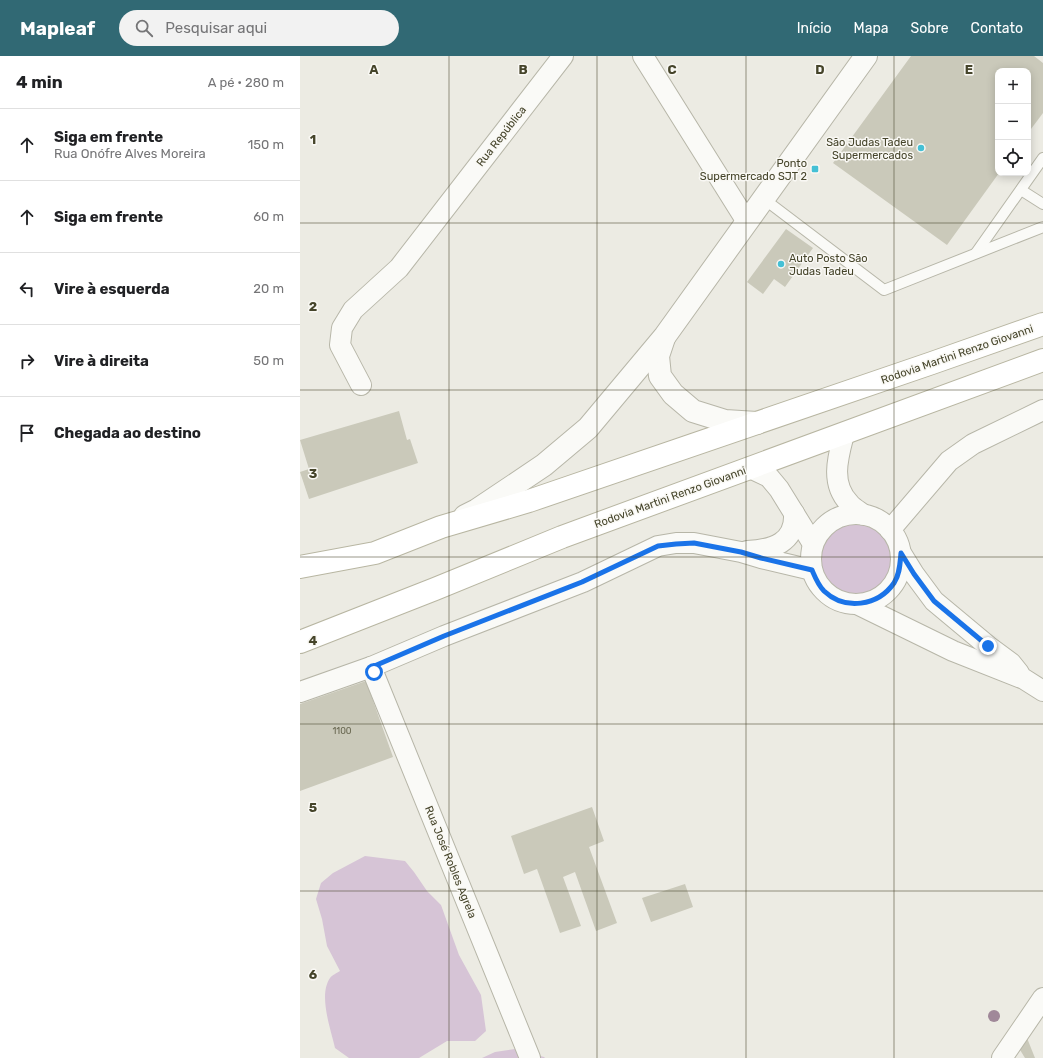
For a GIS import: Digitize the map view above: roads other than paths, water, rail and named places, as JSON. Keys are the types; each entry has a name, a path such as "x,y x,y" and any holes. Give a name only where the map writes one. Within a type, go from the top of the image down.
{"main road":[{"name":"Rodovia Martini Renzo Giovanni","path":"300,567 375,553 442,527 529,501 932,364 1043,324"},
{"name":"Rodovia Martini Renzo Giovanni","path":"300,642 562,537 1043,360"}],"street":[{"name":"Rua República","path":"361,385 340,345 342,328 353,310 399,268 563,56"},
{"path":"643,56 747,222"},
{"path":"442,527 477,510 544,465 588,428 665,336 866,56"},
{"path":"665,336 658,356 660,376 673,394 693,411 725,420 757,423"},
{"path":"890,530 949,461 973,444 1043,410"},
{"path":"844,434 837,463 838,481 841,491 849,503 864,515 878,520 890,530 899,545 901,553 914,574 934,601 1011,663 1024,679"},
{"path":"750,468 773,481 788,500 794,513 814,544"},
{"path":"741,552 766,549 776,546 786,540 795,521 794,513"},
{"path":"864,515 851,515 839,518 828,524 819,533 811,552 812,570 817,581 824,590 833,598 845,603 857,604 872,601 885,594 895,582 900,568 901,553"},
{"path":"300,692 372,667 444,636 582,582 658,546 694,543 741,552 812,570"},
{"path":"857,604 953,651 1024,679 1043,691"},
{"name":"Rua José Robles Agrela","path":"372,667 530,1058"},
{"path":"1002,1058 1043,998"}],"lane":[{"path":"976,253 1043,158"},
{"path":"1021,190 1043,204"},
{"path":"764,199 884,290 1043,227"}],"place":[{"name":"São Judas Tadeu Supermercados","path":"921,148"},
{"name":"Ponto Supermercado SJT 2","path":"815,169"},
{"name":"Auto Posto São Judas Tadeu","path":"781,264"}]}
